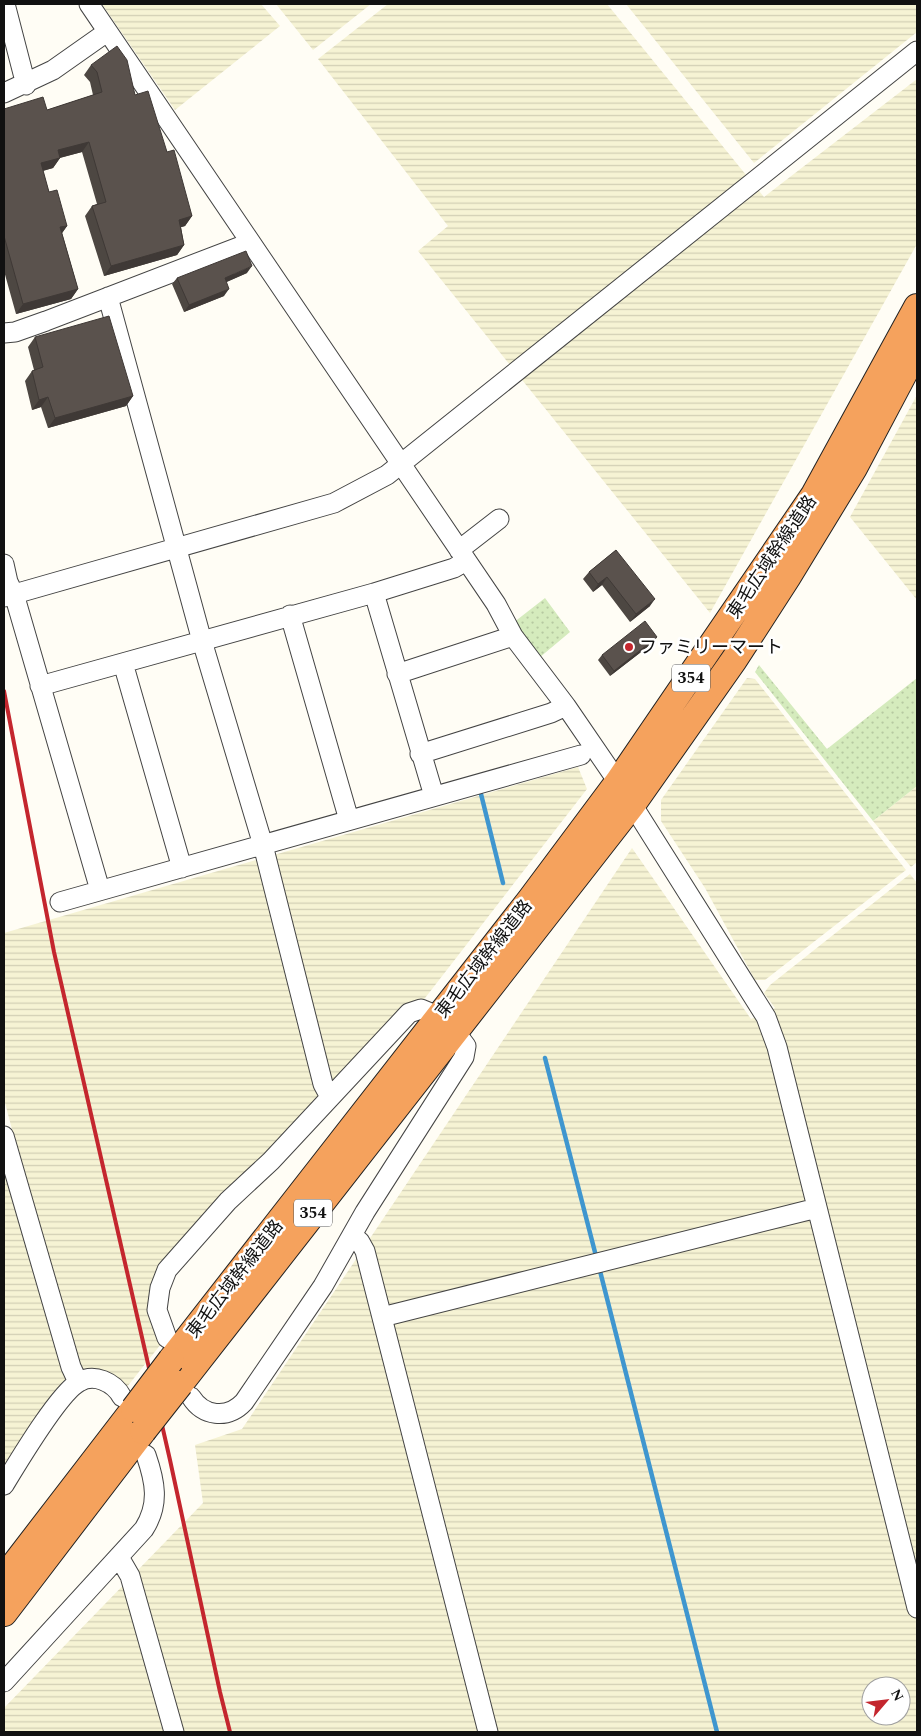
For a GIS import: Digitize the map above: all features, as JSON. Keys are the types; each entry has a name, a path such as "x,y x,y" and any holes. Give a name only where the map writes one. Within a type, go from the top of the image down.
{"highway":[{"name":"東毛広域幹線道路","path":"4,1578 136,1423 185,1390 447,1023 530,900 618,782 814,495 917,307"},
{"name":"東毛広域幹線道路","path":"4,1613 136,1423 169,1349 344,1141 632,805 734,660 787,578 854,468 917,349"}],"street":[{"path":"6,4 26,84"},
{"path":"88,4 496,604 513,636 566,706 618,782 766,1018 777,1047 917,1608"},
{"path":"4,93 26,84 67,62 107,32"},
{"path":"9,596 334,503 401,465 505,379 917,51"},
{"path":"4,333 15,332 249,243"},
{"path":"108,297 202,641 263,845 323,1084 330,1097"},
{"path":"40,686 454,568 462,555 499,519"},
{"path":"4,564 9,596 40,686 100,890"},
{"path":"374,592 420,754 434,796"},
{"path":"290,615 349,820"},
{"path":"398,674 513,636"},
{"path":"123,663 182,868"},
{"path":"420,754 551,713 566,706"},
{"path":"60,902 581,755"},
{"path":"169,1349 157,1310 160,1288 167,1270 228,1201 271,1161 409,1013 421,1009 447,1023 466,1046 464,1057 352,1235 318,1293 240,1407 228,1413 214,1413 201,1409 185,1390"},
{"path":"4,1136 68,1358 78,1382"},
{"path":"382,1317 817,1208"},
{"path":"352,1235 360,1242 365,1251 488,1732"},
{"path":"4,1485 62,1398 78,1382 88,1378 98,1379 114,1386 136,1423 155,1484 153,1512 144,1529 4,1682"},
{"path":"119,1557 130,1576 174,1732"}],"shaded area":[{"path":"102,4 261,4 280,26 175,110"},
{"path":"276,4 371,4 313,50"},
{"path":"388,4 607,4 764,197 917,79 917,244 710,613 418,251 448,226 318,59"},
{"path":"626,4 917,4 917,32 754,163"},
{"path":"917,395 917,600 850,517"},
{"path":"747,678 755,679 906,870 765,980 755,980 705,888 661,821 661,800"},
{"path":"578,767 587,789 422,1002 160,1273 165,1339 123,1392 75,1369 4,1099 4,933"},
{"path":"917,786 917,862 911,867 873,821"},
{"path":"632,848 751,1019 775,1008 764,993 770,985 910,874 917,883 917,1732 4,1732 4,1708 203,1503 195,1445 242,1429"},
{"path":"4,1153 71,1382 4,1470"}],"green space":[{"path":"545,598 570,632 539,658 513,623"},
{"path":"759,665 827,749 917,678 917,786 873,821 755,672"}],"building":[{"path":"117,46 127,60 135,95 148,91 167,152 174,150 192,216 179,220 184,245 111,266 92,206 106,202 89,142 58,150 60,158 41,163 49,192 57,190 67,226 60,227 78,289 23,304 4,236 4,109 43,97 47,110 102,92 97,72 91,65"},
{"path":"246,251 252,266 225,278 229,289 189,305 177,278"},
{"path":"109,316 133,396 55,418 48,397 39,400 32,371 43,367 35,337"},
{"path":"616,550 655,599 636,614 607,577 598,584 589,572"},
{"path":"645,621 657,637 614,671 602,655"}],"waterway":[{"path":"481,794 503,883"},
{"path":"545,1058 597,1260"},
{"path":"599,1267 717,1732"}],"railway":[{"path":"4,691 54,952 230,1732"}],"place":[{"name":"ファミリーマート","path":"629,647"}]}
